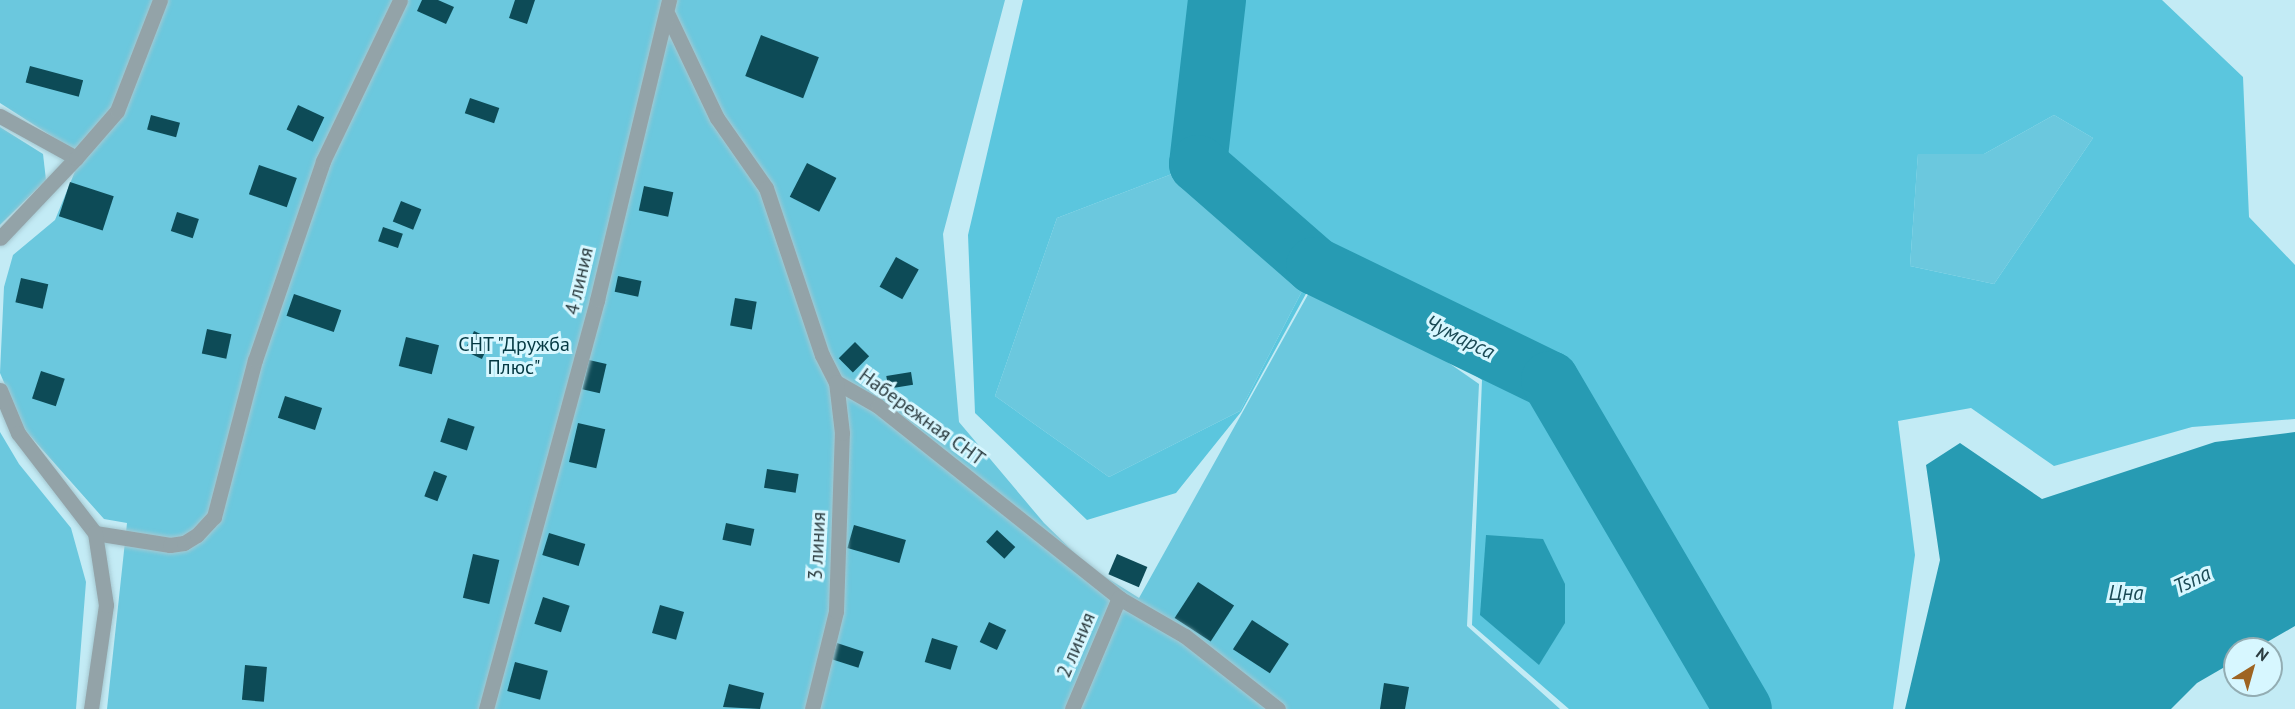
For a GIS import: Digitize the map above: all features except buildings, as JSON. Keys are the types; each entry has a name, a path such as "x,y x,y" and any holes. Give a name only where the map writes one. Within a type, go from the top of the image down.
{"lane":[{"path":"0,238 117,111 160,0"},
{"path":"95,533 170,545 184,543 214,518 255,360 323,161 400,0"},
{"name":"Набережная СНТ","path":"669,8 717,118 766,188 822,356 836,382 887,413 1119,598 1185,636 1278,709"},
{"name":"4 линия","path":"486,709 597,300 627,166 669,8"},
{"path":"0,116 76,158"},
{"name":"3 линия","path":"812,709 836,611 842,433 836,382"},
{"path":"0,390 18,433 95,533 106,605 91,709"},
{"name":"2 линия","path":"1072,709 1119,598"}],"green space":[{"name":"СНТ \"Дружба Плюс\"","path":"0,0 1005,0 943,234 959,422 1044,523 1088,566 1139,598 1320,273 1479,384 1467,626 1560,709 107,709 127,523 104,519 24,429 0,373 4,287 13,255 55,220 78,164 67,146 0,103"},
{"path":"2054,115 2093,138 1994,284 1910,266 1918,153 1984,154"},
{"path":"0,127 43,154 46,180 0,225"},
{"path":"1198,164 1315,266 1240,411 1109,477 995,396 1057,218"},
{"path":"0,432 19,464 71,528 86,582 76,709 0,709"}],"shaded area":[{"path":"1023,0 2162,0 2243,77 2249,217 2295,265 2295,419 2192,427 2054,466 1971,408 1898,421 1915,555 1893,709 1569,709 1472,625 1482,380 1319,270 1241,412 1176,493 1087,520 975,413 968,235","holes":["2054,115 2093,138 1994,284 1910,266 1918,154 1984,154","1198,164 1315,266 1240,411 1109,477 995,396 1057,218"]}],"water":[{"name":"Цна","path":"2295,432 2295,626 2276,637 2223,637 2223,668 2197,683 2171,709 1905,709 1940,560 1926,465 1960,443 2042,499 2215,442"},
{"path":"1486,535 1543,539 1565,584 1565,623 1539,665 1480,615"}],"waterway":[{"name":"Чумарса","path":"1217,0 1198,164 1315,266 1550,380 1743,709"}],"water label":[{"name":"Tsna","path":"2192,580"}]}
